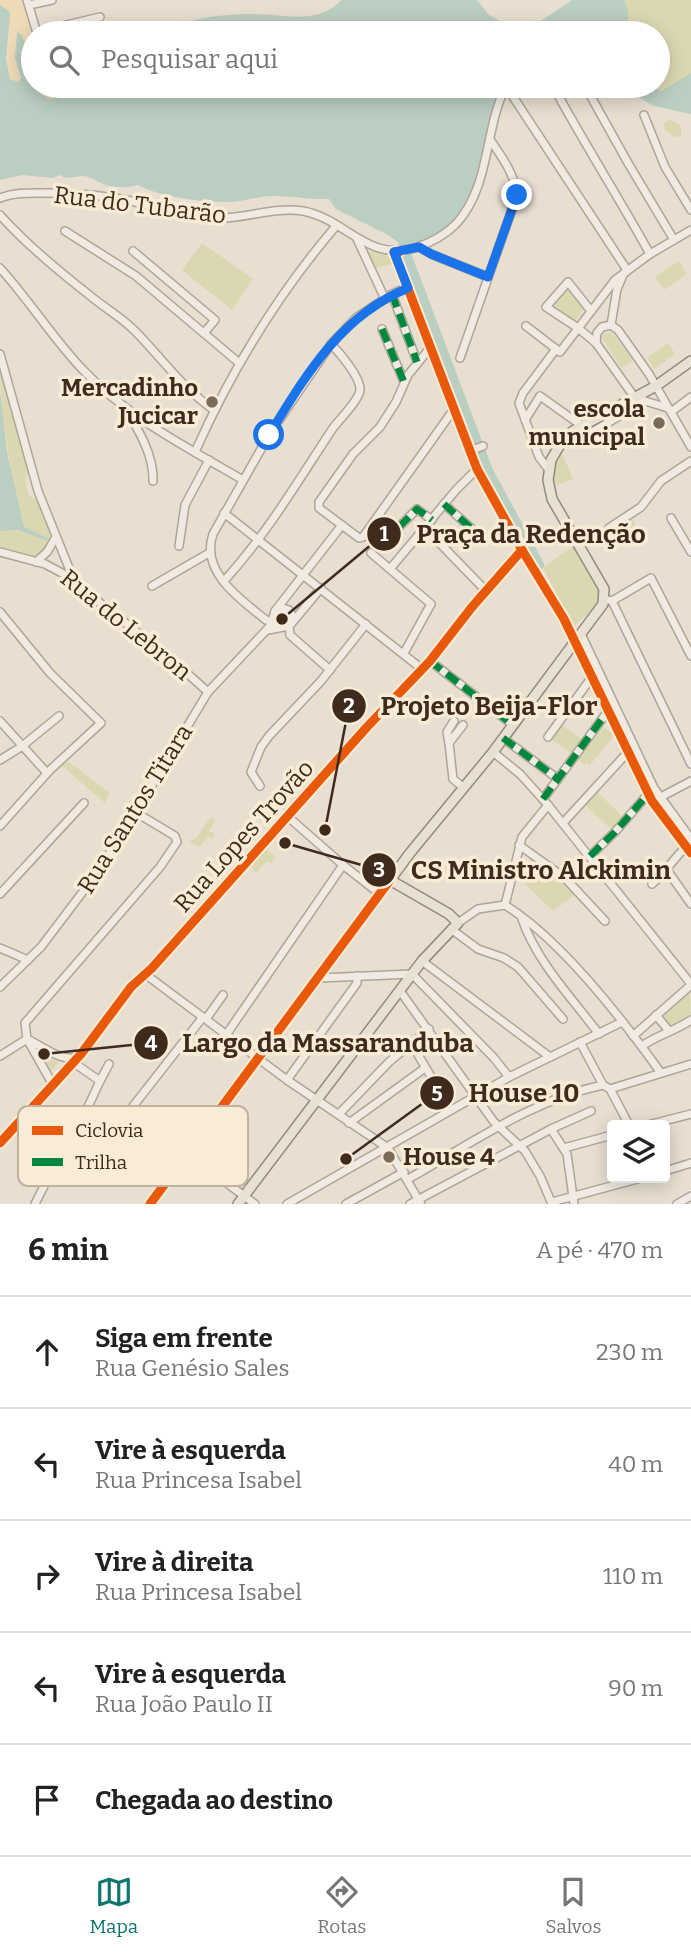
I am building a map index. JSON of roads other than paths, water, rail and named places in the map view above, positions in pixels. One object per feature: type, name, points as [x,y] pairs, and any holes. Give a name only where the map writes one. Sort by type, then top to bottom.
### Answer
[{"type":"main road","points":[[223,1106],[390,880],[493,752],[608,600],[552,499],[549,470],[551,460],[561,443],[582,426],[656,386],[691,361]]},
{"type":"main road","points":[[238,1204],[422,961],[454,926],[449,914],[390,880]]},
{"type":"main road","points":[[150,1204],[163,1186]]},
{"type":"street","points":[[34,21],[28,3],[52,0]]},
{"type":"street","points":[[83,21],[100,17]]},
{"type":"street","points":[[500,98],[491,141],[474,194],[462,216],[441,236],[419,247],[397,252],[430,348],[477,469],[522,550],[578,638],[659,798],[691,839]]},
{"type":"street","points":[[514,98],[625,272]]},
{"type":"street","points":[[560,98],[650,254]]},
{"type":"street","points":[[592,98],[674,240]]},
{"type":"street","points":[[644,115],[665,167],[691,210]]},
{"type":"street","points":[[460,358],[517,195],[506,164],[491,141]]},
{"type":"street","name":"Rua do Tubarão","points":[[0,198],[27,193],[99,195],[206,218],[224,219],[290,210],[306,212],[356,238],[397,252]]},
{"type":"street","points":[[0,215],[41,258],[136,331],[171,372],[214,410]]},
{"type":"street","points":[[195,452],[238,362],[296,274],[336,226]]},
{"type":"street","points":[[526,326],[560,352],[602,296],[625,272],[691,230]]},
{"type":"street","points":[[65,232],[136,276],[238,362]]},
{"type":"street","points":[[356,238],[388,297],[417,362]]},
{"type":"street","points":[[419,247],[488,277]]},
{"type":"street","points":[[133,251],[215,320],[204,333]]},
{"type":"street","points":[[0,268],[72,358],[94,381],[122,405],[243,480]]},
{"type":"street","points":[[611,325],[614,301],[625,272]]},
{"type":"street","points":[[591,312],[568,282],[545,307],[596,343],[635,398],[670,410]]},
{"type":"street","points":[[321,588],[289,627],[283,629],[266,620],[223,581],[209,553],[213,534],[291,401],[331,344],[356,318],[388,297],[408,288]]},
{"type":"street","points":[[602,296],[614,301]]},
{"type":"street","points":[[596,343],[598,330],[602,327],[611,325],[618,330],[656,386],[691,447]]},
{"type":"street","points":[[382,329],[404,382]]},
{"type":"street","points":[[223,581],[259,539],[360,391],[347,363],[331,344]]},
{"type":"street","points":[[430,348],[404,382],[396,402],[380,426],[353,454],[319,502],[320,508],[359,538],[365,536],[454,409]]},
{"type":"street","points":[[549,470],[539,457],[519,408],[520,398],[556,349]]},
{"type":"street","points":[[0,354],[37,491],[72,581]]},
{"type":"street","points":[[525,420],[540,396],[582,426]]},
{"type":"street","points":[[670,410],[691,397]]},
{"type":"street","points":[[592,432],[645,401]]},
{"type":"street","points":[[122,405],[148,453],[153,481]]},
{"type":"street","points":[[470,451],[483,446]]},
{"type":"street","points":[[178,546],[184,505],[209,460]]},
{"type":"street","points":[[609,528],[641,508],[661,481],[691,461]]},
{"type":"street","points":[[390,569],[477,469]]},
{"type":"street","points":[[444,504],[481,537]]},
{"type":"street","points":[[399,527],[417,509],[432,520]]},
{"type":"street","points":[[224,513],[422,669]]},
{"type":"street","points":[[671,518],[691,552]]},
{"type":"street","points":[[274,624],[275,611],[342,525]]},
{"type":"street","points":[[425,528],[486,591]]},
{"type":"street","points":[[36,562],[47,552],[56,537]]},
{"type":"street","name":"Rua Lopes Trovão","points":[[34,1106],[74,1063],[127,993],[430,662],[522,550]]},
{"type":"street","name":"Rua do Lebron","points":[[0,552],[54,568],[170,657],[208,692]]},
{"type":"street","points":[[152,586],[209,553]]},
{"type":"street","points":[[371,553],[431,604],[404,653]]},
{"type":"street","points":[[691,656],[650,578],[608,600],[691,764]]},
{"type":"street","points":[[275,611],[282,608],[289,610],[293,617],[289,627],[290,635],[330,670]]},
{"type":"street","points":[[0,612],[50,673],[101,723],[47,774],[0,826]]},
{"type":"street","name":"Rua Santos Titara","points":[[0,987],[28,960],[70,911],[135,812],[172,745],[208,692],[230,666],[274,624]]},
{"type":"street","points":[[260,786],[251,772],[261,747],[330,670],[366,624]]},
{"type":"street","points":[[578,638],[608,711],[649,794],[657,809],[689,850],[670,862],[667,870],[652,884]]},
{"type":"street","points":[[430,662],[513,725]]},
{"type":"street","points":[[548,737],[593,677]]},
{"type":"street","points":[[505,905],[519,845],[526,830],[558,779],[608,711]]},
{"type":"street","points":[[0,761],[59,716]]},
{"type":"street","points":[[0,721],[47,774]]},
{"type":"street","points":[[454,721],[448,730],[453,779],[464,788]]},
{"type":"street","points":[[449,743],[463,725]]},
{"type":"street","points":[[503,738],[558,779]]},
{"type":"street","points":[[493,752],[520,774],[563,822],[691,985],[633,1035]]},
{"type":"street","points":[[563,822],[628,752]]},
{"type":"street","points":[[659,798],[691,781]]},
{"type":"street","points":[[590,856],[649,794]]},
{"type":"street","points":[[0,894],[84,803]]},
{"type":"street","points":[[53,1085],[27,1039],[24,1028],[29,1016],[160,867],[177,842],[175,836],[135,812]]},
{"type":"street","points":[[287,816],[342,865],[380,894]]},
{"type":"street","points":[[519,845],[565,878],[605,921]]},
{"type":"street","points":[[226,1035],[342,865]]},
{"type":"street","points":[[667,870],[691,904]]},
{"type":"street","points":[[564,1019],[518,967],[504,958],[478,949],[454,926],[478,909],[505,905],[548,940],[622,1022],[661,1073]]},
{"type":"street","points":[[520,916],[528,936],[549,970],[599,1034]]},
{"type":"street","points":[[0,948],[28,960]]},
{"type":"street","points":[[422,961],[550,1057]]},
{"type":"street","points":[[145,974],[287,1080],[388,1148],[420,1202]]},
{"type":"street","points":[[319,978],[412,974],[494,1058],[509,1077]]},
{"type":"street","points":[[287,1080],[357,983],[357,976]]},
{"type":"street","points":[[400,991],[475,1097],[520,1147],[540,1176],[552,1203],[573,1200],[626,1183]]},
{"type":"street","points":[[134,1106],[223,995]]},
{"type":"street","points":[[656,1015],[669,1031]]},
{"type":"street","points":[[642,1046],[691,1020]]},
{"type":"street","points":[[287,1204],[509,1077],[622,1022]]},
{"type":"street","points":[[338,1114],[389,1062],[429,1029]]},
{"type":"street","points":[[0,1056],[27,1039]]},
{"type":"street","points":[[27,1039],[64,1058],[72,1059],[81,1054]]},
{"type":"street","points":[[411,1042],[451,1110]]},
{"type":"street","points":[[580,1042],[626,1120]]},
{"type":"street","points":[[64,1058],[67,1064],[64,1074]]},
{"type":"street","points":[[74,1063],[100,1082]]},
{"type":"street","points":[[88,1106],[109,1064]]},
{"type":"street","points":[[346,1204],[406,1176],[555,1097],[607,1087],[691,1064]]},
{"type":"street","points":[[349,1123],[425,1068]]},
{"type":"street","points":[[410,1204],[420,1202],[551,1129],[591,1111]]},
{"type":"street","points":[[668,1120],[691,1114]]},
{"type":"street","name":"Rua Lopes Trovão","points":[[0,1143],[18,1123]]},
{"type":"street","points":[[551,1129],[567,1154],[573,1200]]},
{"type":"street","points":[[564,1148],[607,1136]]},
{"type":"street","points":[[670,1169],[691,1163]]},
{"type":"street","points":[[35,1204],[44,1186]]},
{"type":"street","points":[[232,1186],[255,1204]]},
{"type":"street","points":[[677,1204],[691,1196]]},
{"type":"waterway","points":[[403,246],[488,471],[539,565]]},
{"type":"place","name":"Mercadinho Jucicar","points":[[212,402]]},
{"type":"place","name":"escola municipal","points":[[659,423]]},
{"type":"place","name":"Praça da Redenção","points":[[282,619]]},
{"type":"place","name":"Projeto Beija-Flor","points":[[325,830]]},
{"type":"place","name":"CS Ministro Alckimin","points":[[285,843]]},
{"type":"place","name":"Largo da Massaranduba","points":[[44,1054]]},
{"type":"place","name":"House 4","points":[[389,1157]]},
{"type":"place","name":"House 10","points":[[346,1159]]}]
